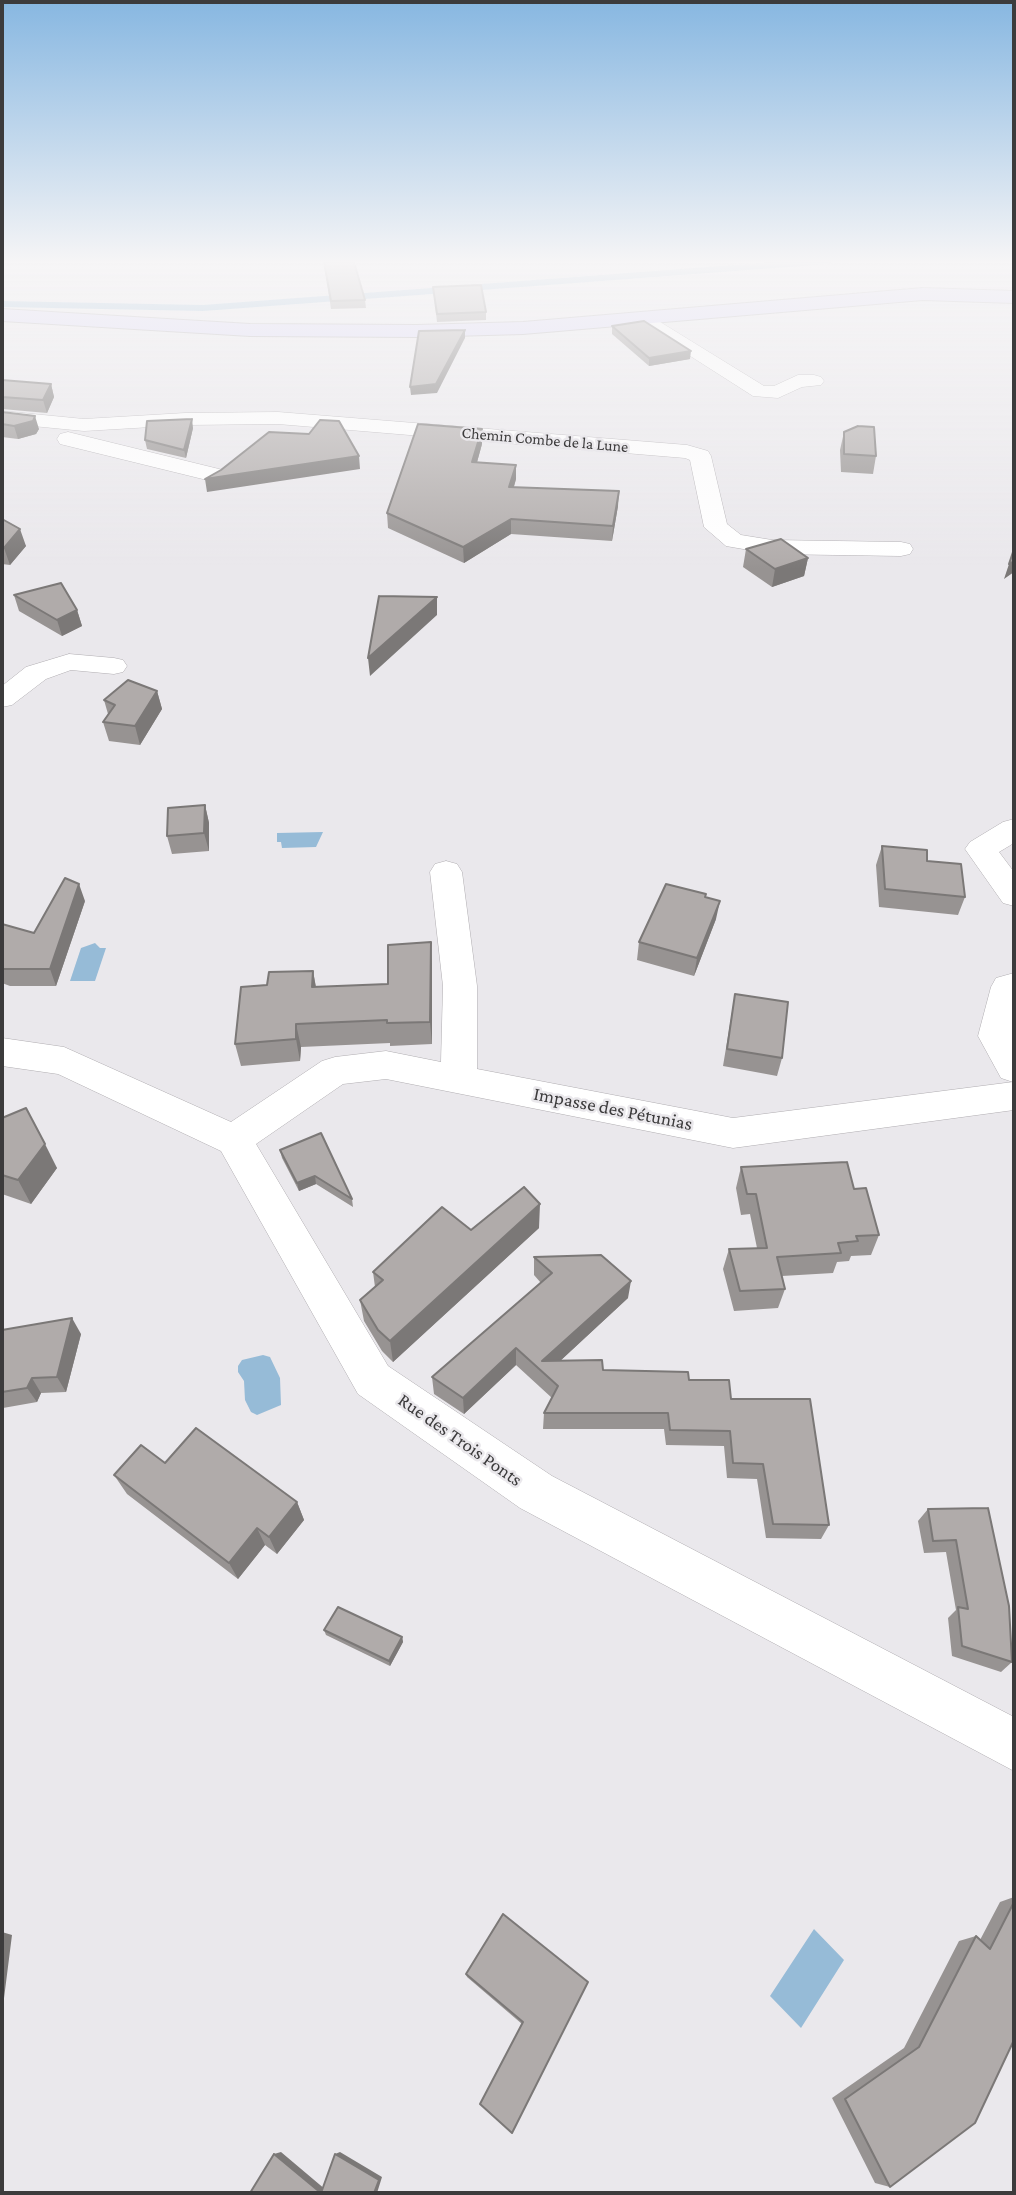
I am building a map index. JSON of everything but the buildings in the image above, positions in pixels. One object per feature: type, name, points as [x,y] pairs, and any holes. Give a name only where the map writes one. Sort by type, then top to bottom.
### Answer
[{"type":"street","points":[[715,363],[760,392],[778,392],[799,381],[814,381]]},
{"type":"street","name":"Chemin Combe de la Lune","points":[[2,417],[84,425],[185,419],[278,418],[687,452],[700,456],[705,489],[716,527],[734,541],[772,547],[901,549]]},
{"type":"street","points":[[2,425],[34,434],[94,443],[215,475]]},
{"type":"street","points":[[2,699],[36,673],[69,662],[114,666]]},
{"type":"street","points":[[1014,830],[981,849],[1014,895]]},
{"type":"street","points":[[446,872],[460,986],[460,1079]]},
{"type":"street","points":[[1014,985],[1008,987],[996,1036],[1014,1068]]},
{"type":"street","points":[[2,1052],[64,1061],[234,1140]]},
{"type":"street","name":"Impasse des Pétunias","points":[[234,1140],[335,1071],[386,1065],[733,1133],[1014,1096]]},
{"type":"street","name":"Rue des Trois Ponts","points":[[234,1140],[373,1380],[536,1492],[1014,1745]]},
{"type":"water","points":[[323,832],[316,847],[282,848],[281,842],[277,842],[277,833]]},
{"type":"water","points":[[95,943],[100,948],[106,948],[95,981],[70,981],[81,948]]},
{"type":"water","points":[[263,1355],[270,1357],[280,1378],[281,1405],[257,1415],[251,1412],[245,1400],[244,1381],[238,1372],[238,1366],[242,1360]]},
{"type":"water","points":[[814,1929],[844,1960],[801,2028],[770,1996]]}]
